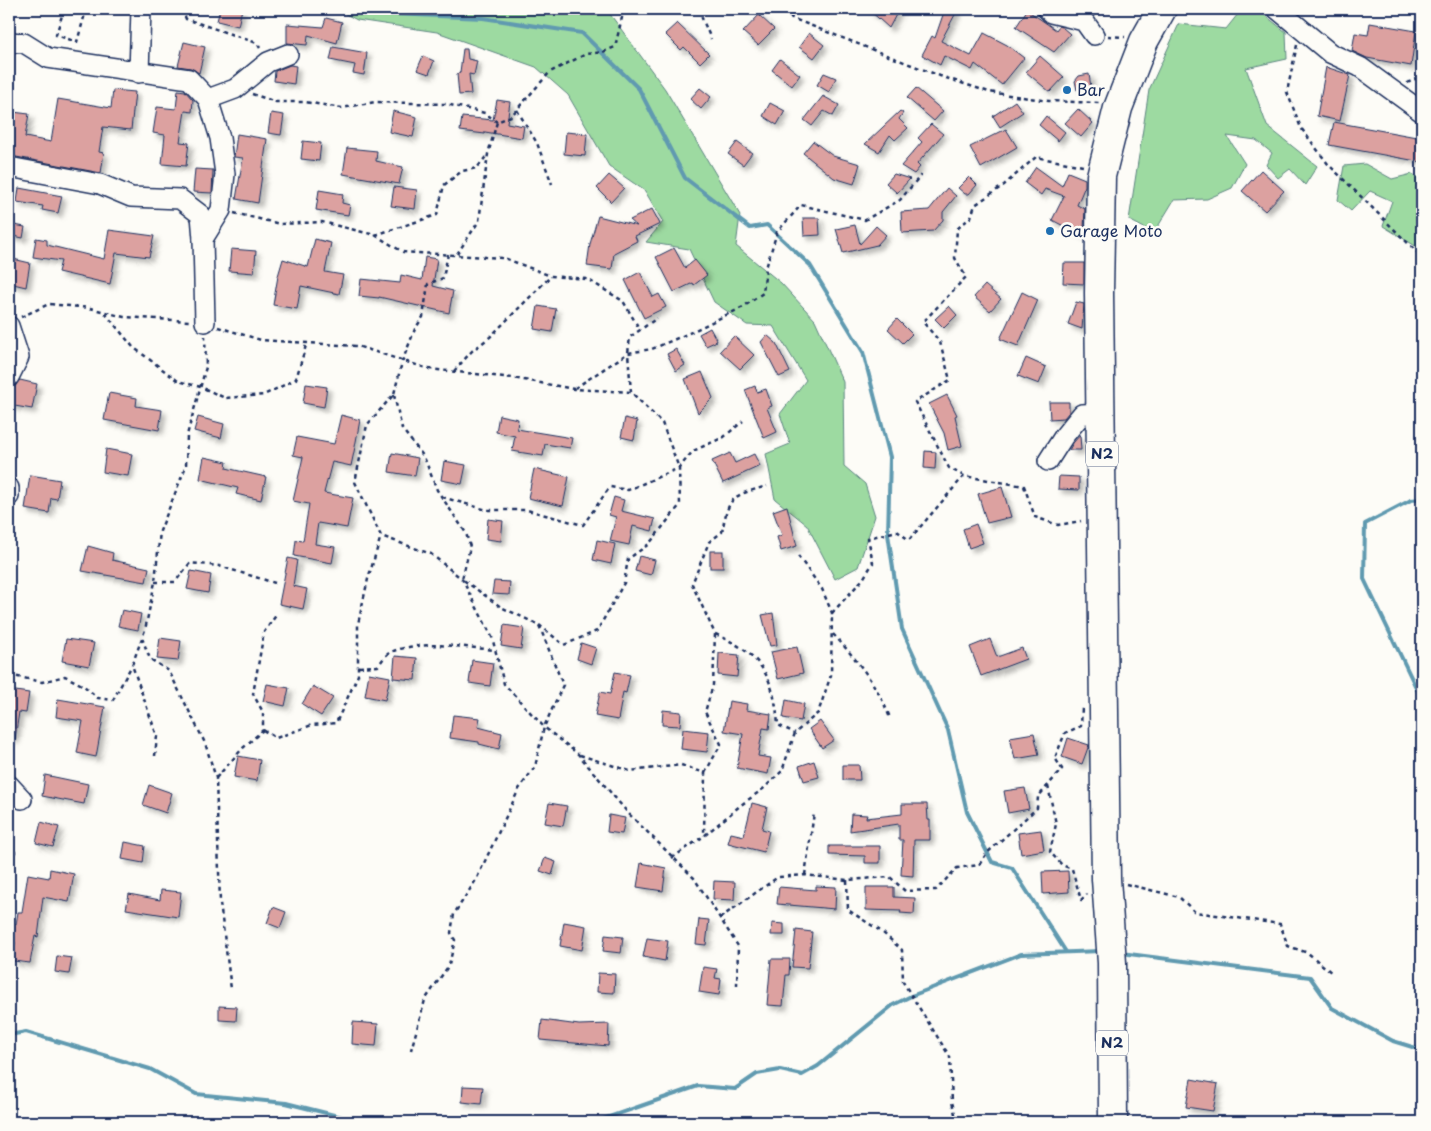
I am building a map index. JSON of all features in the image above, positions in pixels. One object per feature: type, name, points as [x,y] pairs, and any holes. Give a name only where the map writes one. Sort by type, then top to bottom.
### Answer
[{"type":"highway","name":"N2","points":[[1113,1122],[1112,964],[1106,879],[1098,292],[1102,176],[1118,108],[1144,41],[1162,9]]},
{"type":"street","points":[[139,73],[141,9]]},
{"type":"street","points":[[1047,9],[1051,13],[1084,21],[1094,35]]},
{"type":"street","points":[[1277,9],[1330,53],[1360,66],[1422,112]]},
{"type":"street","points":[[9,42],[24,43],[48,58],[139,73],[189,78],[208,99],[220,138],[225,174],[220,210],[203,239]]},
{"type":"street","points":[[208,99],[235,89],[268,62],[288,54]]},
{"type":"street","points":[[9,168],[100,184],[131,197],[180,199],[201,216],[205,322]]},
{"type":"street","points":[[9,326],[18,357],[9,377]]},
{"type":"street","points":[[1048,461],[1064,436],[1082,414],[1101,413]]},
{"type":"street","points":[[9,488],[9,496]]},
{"type":"street","points":[[9,785],[22,799]]},
{"type":"path","points":[[64,9],[56,35],[77,42],[85,14],[69,9]]},
{"type":"path","points":[[182,9],[186,19],[257,43],[268,62]]},
{"type":"path","points":[[497,122],[512,116],[550,72],[586,54],[602,52],[615,47],[624,9]]},
{"type":"path","points":[[698,9],[711,39]]},
{"type":"path","points":[[775,9],[940,76],[989,92],[1049,101],[1093,102],[1118,108]]},
{"type":"path","points":[[1301,28],[1287,92],[1301,128],[1328,164],[1422,256]]},
{"type":"path","points":[[1094,35],[1119,36],[1144,41]]},
{"type":"path","points":[[235,89],[276,102],[304,102],[342,108],[375,102],[446,104],[485,113],[497,122]]},
{"type":"path","points":[[517,110],[537,143],[552,184]]},
{"type":"path","points":[[457,254],[479,221],[488,154],[497,122]]},
{"type":"path","points":[[375,235],[438,214],[444,185],[462,171],[477,168],[488,154]]},
{"type":"path","points":[[964,476],[949,468],[915,402],[950,380],[940,342],[924,322],[966,277],[955,258],[957,228],[971,217],[975,205],[1004,185],[1036,157],[1085,166],[1102,176]]},
{"type":"path","points":[[574,389],[628,353],[652,349],[743,307],[763,294],[766,268],[778,232],[801,205],[866,220],[900,200],[922,175]]},
{"type":"path","points":[[220,210],[280,224],[322,222],[375,235],[403,252],[504,258],[550,276],[587,279],[623,300],[640,330]]},
{"type":"path","points":[[448,254],[443,278],[428,284],[423,317],[402,362],[394,394],[402,429],[424,457],[442,497],[466,533],[470,547],[462,579],[492,637],[504,684],[544,727],[578,754],[628,813],[694,878],[738,946],[737,985]]},
{"type":"path","points":[[454,371],[472,351],[490,337],[550,276]]},
{"type":"path","points":[[104,312],[133,347],[178,381],[201,387],[225,398],[264,395],[296,379],[307,342]]},
{"type":"path","points":[[381,536],[431,554],[501,607],[539,625],[564,645],[597,631],[624,583],[628,559],[649,544],[680,505],[678,468],[662,423],[631,392],[628,353],[630,337],[657,318]]},
{"type":"path","points":[[9,675],[42,682],[65,676],[84,686],[98,698],[113,700],[132,665],[142,638],[155,582],[160,531],[186,466],[187,435],[206,367],[205,322]]},
{"type":"path","points":[[429,368],[513,378],[574,389],[631,392]]},
{"type":"path","points":[[263,730],[276,738],[312,726],[336,723],[358,675],[358,624],[368,579],[381,536],[355,482],[367,425],[394,394]]},
{"type":"path","points":[[442,497],[487,510],[527,510],[583,525],[610,487],[628,490],[678,468],[693,451],[724,437],[743,421]]},
{"type":"path","points":[[704,836],[705,773],[721,744],[705,712],[713,685],[715,634],[692,584],[709,542],[722,532],[727,506],[738,494],[767,486]]},
{"type":"path","points":[[832,613],[863,579],[872,563],[868,538],[897,531],[909,540]]},
{"type":"path","points":[[672,858],[704,836],[741,804],[763,790],[782,771],[795,733],[818,713],[831,675],[832,613],[822,589],[798,556]]},
{"type":"path","points":[[155,582],[175,582],[190,563],[219,566],[275,583]]},
{"type":"path","points":[[216,778],[243,748],[263,730],[263,712],[253,694],[264,632],[277,614]]},
{"type":"path","points":[[411,1050],[425,1000],[448,965],[455,940],[451,933],[454,914],[476,880],[519,789],[535,767],[544,727],[563,685],[539,625]]},
{"type":"path","points":[[715,634],[739,644],[762,665],[776,703],[778,725],[795,733]]},
{"type":"path","points":[[833,634],[861,664],[882,696],[890,718]]},
{"type":"path","points":[[142,638],[150,659],[169,671],[205,743],[216,778],[220,903],[231,989]]},
{"type":"path","points":[[359,666],[378,666],[389,653],[410,648],[453,646],[495,650]]},
{"type":"path","points":[[132,665],[157,736],[155,756]]},
{"type":"path","points":[[720,918],[778,877],[805,875],[848,880],[890,877],[905,891],[936,890],[957,868],[979,865],[987,853],[1037,808],[1038,797],[1062,769],[1055,758],[1065,733],[1080,726],[1083,701]]},
{"type":"path","points":[[578,754],[630,771],[681,765],[705,773]]},
{"type":"path","points":[[1048,786],[1056,824],[1050,852],[1062,865],[1072,869],[1081,900],[1106,879],[1179,897],[1195,912],[1280,924],[1288,946],[1308,953],[1332,973]]},
{"type":"path","points":[[805,875],[814,813]]},
{"type":"path","points":[[9,845],[15,852],[9,862]]},
{"type":"path","points":[[848,880],[848,910],[882,932],[902,950],[903,982],[950,1057],[952,1102],[957,1122]]},
{"type":"green space","points":[[336,9],[607,10],[665,89],[740,215],[736,246],[781,283],[815,320],[843,382],[844,466],[865,484],[875,516],[858,567],[835,579],[807,525],[775,499],[766,454],[790,444],[780,414],[806,380],[773,326],[747,325],[714,302],[689,249],[646,242],[663,222],[645,191],[609,166],[568,95],[536,67],[437,32],[357,20]]},
{"type":"green space","points":[[1242,9],[1257,9],[1286,32],[1287,59],[1246,68],[1267,126],[1317,166],[1305,185],[1290,169],[1278,178],[1266,165],[1272,153],[1256,140],[1227,136],[1245,164],[1232,188],[1207,199],[1174,200],[1154,233],[1129,220],[1149,90],[1179,24],[1226,29]]},
{"type":"green space","points":[[1365,164],[1392,179],[1412,174],[1422,179],[1419,201],[1422,202],[1422,250],[1383,226],[1392,201],[1370,191],[1351,211],[1338,200],[1344,166]]},
{"type":"building","points":[[220,9],[242,9],[238,26],[217,21]]},
{"type":"building","points":[[868,9],[899,9],[889,28]]},
{"type":"building","points":[[945,9],[958,9],[941,41],[971,56],[984,33],[1007,45],[1024,58],[1002,85],[975,64],[972,70],[944,56],[940,65],[922,55],[932,36],[935,38]]},
{"type":"building","points":[[1027,10],[1056,30],[1059,26],[1070,34],[1054,52],[1016,27]]},
{"type":"building","points":[[759,15],[774,29],[758,45],[743,32]]},
{"type":"building","points":[[326,18],[342,22],[337,43],[308,35],[307,45],[287,43],[287,24],[323,27]]},
{"type":"building","points":[[677,23],[709,54],[700,63],[684,47],[681,50],[665,34]]},
{"type":"building","points":[[1370,23],[1416,31],[1411,66],[1367,58],[1352,51],[1355,33],[1368,35]]},
{"type":"building","points":[[809,33],[824,45],[814,58],[799,47]]},
{"type":"building","points":[[184,42],[205,47],[199,73],[191,68],[178,66]]},
{"type":"building","points":[[333,47],[367,53],[364,75],[353,73],[355,65],[330,60]]},
{"type":"building","points":[[463,49],[467,49],[468,59],[477,61],[474,75],[469,74],[471,94],[459,95],[457,74],[460,72]]},
{"type":"building","points":[[423,56],[434,61],[429,74],[417,70]]},
{"type":"building","points":[[1040,56],[1064,77],[1050,92],[1026,72]]},
{"type":"building","points":[[780,59],[800,75],[792,86],[772,70]]},
{"type":"building","points":[[290,65],[296,66],[294,84],[274,81],[275,71]]},
{"type":"building","points":[[1326,67],[1350,75],[1340,121],[1317,116]]},
{"type":"building","points":[[824,73],[836,78],[829,92],[817,85]]},
{"type":"building","points":[[1089,74],[1091,87],[1077,90],[1075,81],[1079,76]]},
{"type":"building","points":[[700,88],[711,97],[701,109],[690,99]]},
{"type":"building","points":[[916,88],[943,111],[934,121],[907,98]]},
{"type":"building","points":[[113,90],[135,92],[131,130],[103,127],[99,152],[104,153],[101,173],[11,156],[14,136],[9,135],[9,115],[12,116],[13,112],[29,114],[25,137],[51,142],[58,99],[111,108]]},
{"type":"building","points":[[178,90],[185,91],[193,100],[192,112],[185,111],[180,142],[189,143],[186,166],[162,164],[165,135],[153,133],[157,107],[176,109]]},
{"type":"building","points":[[823,96],[839,105],[833,116],[824,111],[812,126],[804,120]]},
{"type":"building","points":[[497,100],[510,102],[507,123],[524,126],[522,138],[485,132],[485,134],[460,131],[462,117],[493,120]]},
{"type":"building","points":[[1015,101],[1023,112],[1000,127],[993,116]]},
{"type":"building","points":[[770,103],[785,111],[777,125],[763,116]]},
{"type":"building","points":[[1078,109],[1093,123],[1081,137],[1065,123]]},
{"type":"building","points":[[393,111],[417,117],[413,137],[389,132]]},
{"type":"building","points":[[900,111],[903,113],[899,119],[908,128],[895,140],[890,135],[879,152],[865,144]]},
{"type":"building","points":[[271,113],[284,115],[281,135],[268,133]]},
{"type":"building","points":[[1046,116],[1065,132],[1058,141],[1039,125]]},
{"type":"building","points":[[1334,122],[1422,138],[1422,162],[1329,145]]},
{"type":"building","points":[[931,124],[943,134],[917,164],[920,167],[914,174],[901,166],[922,142],[918,138]]},
{"type":"building","points":[[1006,129],[1017,147],[981,168],[970,147]]},
{"type":"building","points":[[566,132],[587,134],[585,156],[564,154]]},
{"type":"building","points":[[237,134],[267,139],[258,203],[236,199],[243,158],[234,157]]},
{"type":"building","points":[[303,141],[321,143],[319,161],[301,159]]},
{"type":"building","points":[[813,141],[833,156],[860,164],[854,184],[834,178],[803,153]]},
{"type":"building","points":[[737,142],[752,153],[743,165],[728,154]]},
{"type":"building","points":[[347,148],[377,151],[376,161],[403,167],[399,184],[343,174]]},
{"type":"building","points":[[1036,167],[1062,186],[1068,172],[1085,179],[1085,186],[1077,205],[1085,209],[1084,228],[1081,235],[1052,220],[1064,196],[1045,189],[1041,195],[1025,183]]},
{"type":"building","points":[[195,169],[213,170],[212,193],[193,192]]},
{"type":"building","points":[[1261,170],[1284,191],[1265,211],[1242,191]]},
{"type":"building","points":[[894,174],[910,179],[897,193],[886,183]]},
{"type":"building","points":[[609,175],[624,188],[611,202],[597,188]]},
{"type":"building","points":[[969,177],[977,185],[969,194],[965,194],[958,188]]},
{"type":"building","points":[[394,187],[417,190],[415,209],[391,206]]},
{"type":"building","points":[[19,188],[62,196],[58,213],[42,210],[43,206],[17,202]]},
{"type":"building","points":[[947,188],[956,196],[943,212],[943,220],[933,231],[902,233],[901,212],[929,210]]},
{"type":"building","points":[[319,190],[343,194],[342,203],[350,205],[348,215],[316,210]]},
{"type":"building","points":[[652,209],[660,224],[635,236],[637,241],[614,253],[612,269],[587,266],[590,244],[598,216],[637,226],[630,220]]},
{"type":"building","points":[[803,218],[819,218],[820,235],[804,236]]},
{"type":"building","points":[[9,224],[25,227],[23,238],[9,235]]},
{"type":"building","points":[[855,225],[860,244],[876,226],[886,235],[877,245],[843,253],[836,229]]},
{"type":"building","points":[[109,230],[154,236],[149,257],[116,253],[110,284],[58,272],[61,261],[33,257],[36,238],[47,240],[47,245],[104,259]]},
{"type":"building","points":[[315,239],[331,243],[325,272],[343,275],[339,294],[301,286],[297,309],[273,305],[283,259],[308,267]]},
{"type":"building","points":[[674,248],[685,268],[695,260],[707,275],[694,285],[693,283],[674,292],[656,257]]},
{"type":"building","points":[[231,249],[256,251],[254,273],[229,271]]},
{"type":"building","points":[[425,257],[437,259],[433,286],[453,291],[449,313],[379,297],[359,296],[361,279],[400,283],[401,275],[422,280]]},
{"type":"building","points":[[9,258],[30,263],[26,287],[9,283]]},
{"type":"building","points":[[1064,263],[1084,263],[1084,284],[1063,283]]},
{"type":"building","points":[[640,272],[653,297],[659,294],[666,307],[644,318],[625,280]]},
{"type":"building","points":[[985,285],[1001,299],[990,311],[974,297]]},
{"type":"building","points":[[1022,292],[1038,300],[1018,346],[1000,339]]},
{"type":"building","points":[[1076,302],[1084,304],[1082,329],[1068,324]]},
{"type":"building","points":[[538,306],[556,309],[552,332],[534,329]]},
{"type":"building","points":[[949,306],[957,315],[944,328],[935,319]]},
{"type":"building","points":[[897,319],[912,334],[903,343],[888,329]]},
{"type":"building","points":[[710,328],[717,341],[706,346],[699,334]]},
{"type":"building","points":[[767,335],[776,343],[790,372],[779,377],[761,342]]},
{"type":"building","points":[[734,336],[754,355],[740,369],[720,351]]},
{"type":"building","points":[[676,349],[685,365],[676,371],[667,354]]},
{"type":"building","points":[[1026,358],[1046,367],[1039,384],[1018,376]]},
{"type":"building","points":[[702,372],[713,398],[698,413],[685,379]]},
{"type":"building","points":[[20,380],[37,384],[32,409],[9,405],[10,388]]},
{"type":"building","points":[[306,384],[327,387],[324,407],[303,403]]},
{"type":"building","points":[[755,386],[757,392],[766,389],[772,406],[767,408],[777,432],[764,438],[745,390]]},
{"type":"building","points":[[109,393],[137,398],[136,406],[162,410],[159,430],[104,420]]},
{"type":"building","points":[[947,395],[957,415],[955,416],[962,446],[948,450],[944,433],[929,404]]},
{"type":"building","points":[[1049,402],[1069,402],[1069,412],[1064,418],[1050,419]]},
{"type":"building","points":[[341,415],[360,420],[351,466],[332,462],[324,493],[353,498],[347,528],[318,523],[315,544],[335,547],[332,563],[294,556],[296,540],[303,541],[309,504],[293,501],[303,457],[293,455],[297,437],[334,444]]},
{"type":"building","points":[[499,415],[518,419],[517,429],[572,438],[570,448],[545,444],[543,456],[512,451],[515,436],[496,432]]},
{"type":"building","points":[[198,417],[224,424],[221,438],[194,431]]},
{"type":"building","points":[[625,418],[637,421],[634,440],[621,437]]},
{"type":"building","points":[[1080,435],[1081,450],[1069,450],[1073,443]]},
{"type":"building","points":[[106,449],[132,454],[128,476],[103,472]]},
{"type":"building","points":[[925,451],[936,452],[935,469],[924,468]]},
{"type":"building","points":[[392,453],[418,458],[415,476],[389,472]]},
{"type":"building","points":[[730,453],[735,463],[754,454],[760,466],[723,483],[712,461]]},
{"type":"building","points":[[204,457],[227,462],[226,468],[266,477],[261,500],[236,494],[238,488],[200,479]]},
{"type":"building","points":[[444,461],[466,465],[462,484],[441,480]]},
{"type":"building","points":[[534,469],[569,477],[563,506],[528,498]]},
{"type":"building","points":[[30,475],[60,480],[57,499],[51,498],[49,513],[25,509]]},
{"type":"building","points":[[1059,476],[1079,477],[1079,490],[1058,489]]},
{"type":"building","points":[[1002,487],[1011,517],[987,523],[978,494]]},
{"type":"building","points":[[614,497],[624,500],[621,511],[655,519],[652,531],[633,526],[629,545],[610,541],[616,517],[609,515]]},
{"type":"building","points":[[787,506],[797,546],[781,551],[777,537],[782,535],[773,511]]},
{"type":"building","points":[[488,519],[503,521],[501,541],[486,539]]},
{"type":"building","points":[[976,524],[983,543],[969,548],[963,529]]},
{"type":"building","points":[[597,540],[615,544],[611,564],[593,560]]},
{"type":"building","points":[[88,546],[113,553],[112,560],[149,568],[146,582],[82,571]]},
{"type":"building","points":[[710,551],[723,551],[723,568],[710,568]]},
{"type":"building","points":[[639,556],[655,560],[651,575],[635,571]]},
{"type":"building","points":[[288,558],[297,560],[293,586],[307,589],[303,609],[279,604]]},
{"type":"building","points":[[191,571],[211,575],[208,593],[187,589]]},
{"type":"building","points":[[494,581],[510,582],[509,595],[492,594]]},
{"type":"building","points":[[122,610],[141,614],[138,630],[118,626]]},
{"type":"building","points":[[773,613],[777,645],[770,646],[762,615]]},
{"type":"building","points":[[504,625],[524,628],[521,649],[501,646]]},
{"type":"building","points":[[160,638],[181,641],[178,661],[157,659]]},
{"type":"building","points":[[66,639],[94,643],[89,666],[62,661]]},
{"type":"building","points":[[990,639],[997,657],[1022,648],[1026,659],[981,676],[970,647]]},
{"type":"building","points":[[581,643],[596,648],[591,664],[577,659]]},
{"type":"building","points":[[797,647],[803,673],[778,679],[771,652]]},
{"type":"building","points":[[719,653],[739,655],[737,677],[718,675]]},
{"type":"building","points":[[395,656],[417,658],[415,680],[393,678]]},
{"type":"building","points":[[472,660],[493,663],[490,686],[469,683]]},
{"type":"building","points":[[615,672],[630,675],[626,693],[623,692],[618,720],[595,716],[600,692],[610,694]]},
{"type":"building","points":[[369,673],[390,677],[385,700],[365,696]]},
{"type":"building","points":[[267,684],[289,688],[285,706],[263,701]]},
{"type":"building","points":[[313,686],[333,698],[321,716],[302,704]]},
{"type":"building","points":[[9,690],[29,693],[26,713],[19,712],[15,739],[9,739]]},
{"type":"building","points":[[58,699],[105,707],[96,757],[77,753],[83,721],[56,717]]},
{"type":"building","points":[[786,700],[804,704],[801,721],[783,718]]},
{"type":"building","points":[[729,701],[747,704],[746,710],[771,714],[769,729],[763,728],[758,756],[771,758],[768,774],[737,768],[743,734],[724,731]]},
{"type":"building","points":[[663,710],[681,712],[680,726],[662,725]]},
{"type":"building","points":[[453,715],[480,718],[478,727],[502,733],[499,749],[479,744],[479,742],[450,738]]},
{"type":"building","points":[[820,721],[834,740],[822,748],[809,729]]},
{"type":"building","points":[[683,729],[709,732],[707,752],[681,749]]},
{"type":"building","points":[[1034,733],[1039,755],[1015,759],[1010,737]]},
{"type":"building","points":[[1068,738],[1089,745],[1082,764],[1062,757]]},
{"type":"building","points":[[238,756],[260,760],[257,781],[234,777]]},
{"type":"building","points":[[814,761],[819,777],[804,781],[799,766]]},
{"type":"building","points":[[843,765],[859,765],[860,780],[843,780]]},
{"type":"building","points":[[45,775],[88,784],[84,804],[42,796]]},
{"type":"building","points":[[149,785],[172,793],[166,813],[143,805]]},
{"type":"building","points":[[1025,788],[1029,809],[1008,813],[1004,791]]},
{"type":"building","points":[[549,803],[567,806],[563,826],[545,823]]},
{"type":"building","points":[[752,803],[767,807],[762,829],[769,831],[764,852],[728,843],[731,833],[744,836]]},
{"type":"building","points":[[902,804],[927,804],[928,820],[930,820],[930,840],[914,840],[913,876],[901,875],[903,840],[899,840],[899,824],[850,831],[851,814],[867,815],[866,818],[902,814]]},
{"type":"building","points":[[609,815],[625,818],[622,834],[607,832]]},
{"type":"building","points":[[41,822],[59,827],[53,847],[36,843]]},
{"type":"building","points":[[1041,830],[1044,850],[1021,854],[1018,833]]},
{"type":"building","points":[[125,842],[145,846],[143,863],[122,859]]},
{"type":"building","points":[[829,846],[880,846],[880,863],[865,863],[865,856],[829,855]]},
{"type":"building","points":[[545,858],[556,862],[552,875],[540,871]]},
{"type":"building","points":[[641,863],[666,868],[663,891],[637,887]]},
{"type":"building","points":[[50,869],[74,874],[69,902],[43,897],[38,937],[35,936],[30,963],[13,961],[15,942],[9,941],[9,923],[16,924],[18,912],[22,912],[28,874],[49,878]]},
{"type":"building","points":[[1068,871],[1069,892],[1043,894],[1042,872]]},
{"type":"building","points":[[714,881],[735,882],[734,900],[713,899]]},
{"type":"building","points":[[816,886],[836,887],[835,909],[777,904],[779,887],[816,890]]},
{"type":"building","points":[[866,887],[894,887],[894,897],[915,898],[914,914],[900,913],[901,911],[866,910]]},
{"type":"building","points":[[161,890],[181,892],[178,917],[126,909],[129,894],[160,900]]},
{"type":"building","points":[[273,907],[286,912],[280,928],[267,923]]},
{"type":"building","points":[[699,919],[709,920],[706,945],[696,944]]},
{"type":"building","points":[[564,922],[586,926],[582,950],[560,946]]},
{"type":"building","points":[[772,923],[784,924],[784,935],[771,935]]},
{"type":"building","points":[[796,930],[812,932],[808,968],[792,967]]},
{"type":"building","points":[[605,935],[623,937],[621,953],[603,951]]},
{"type":"building","points":[[647,938],[668,941],[665,961],[643,957]]},
{"type":"building","points":[[57,956],[72,958],[69,974],[55,972]]},
{"type":"building","points":[[771,959],[790,959],[789,975],[786,975],[783,1006],[767,1005]]},
{"type":"building","points":[[703,967],[717,969],[715,978],[721,979],[719,995],[699,992]]},
{"type":"building","points":[[598,973],[615,974],[614,993],[597,992]]},
{"type":"building","points":[[219,1006],[237,1007],[236,1021],[219,1020]]},
{"type":"building","points":[[542,1020],[579,1025],[609,1024],[608,1046],[540,1040]]},
{"type":"building","points":[[353,1022],[378,1024],[376,1046],[352,1044]]},
{"type":"building","points":[[1191,1079],[1218,1084],[1213,1111],[1186,1107]]},
{"type":"building","points":[[463,1086],[483,1087],[481,1104],[462,1102]]},
{"type":"waterway","points":[[355,9],[371,13],[483,18],[582,33],[639,89],[685,178],[750,228],[767,225],[810,265],[863,352],[890,457],[888,534],[902,629],[948,730],[967,812],[992,862],[1012,868],[1066,952]]},
{"type":"waterway","points":[[1422,499],[1411,500],[1365,524],[1364,579],[1422,700]]},
{"type":"waterway","points":[[595,1122],[698,1086],[735,1089],[757,1074],[780,1070],[802,1075],[818,1066],[893,1005],[911,996],[1021,954],[1101,951]]},
{"type":"waterway","points":[[1121,953],[1310,977],[1332,1008],[1393,1041],[1422,1050]]},
{"type":"waterway","points":[[9,1035],[26,1032],[150,1069],[196,1094],[286,1103],[362,1122]]},
{"type":"place","name":"Bar","points":[[1067,90]]},
{"type":"place","name":"Garage Moto","points":[[1050,231]]}]
